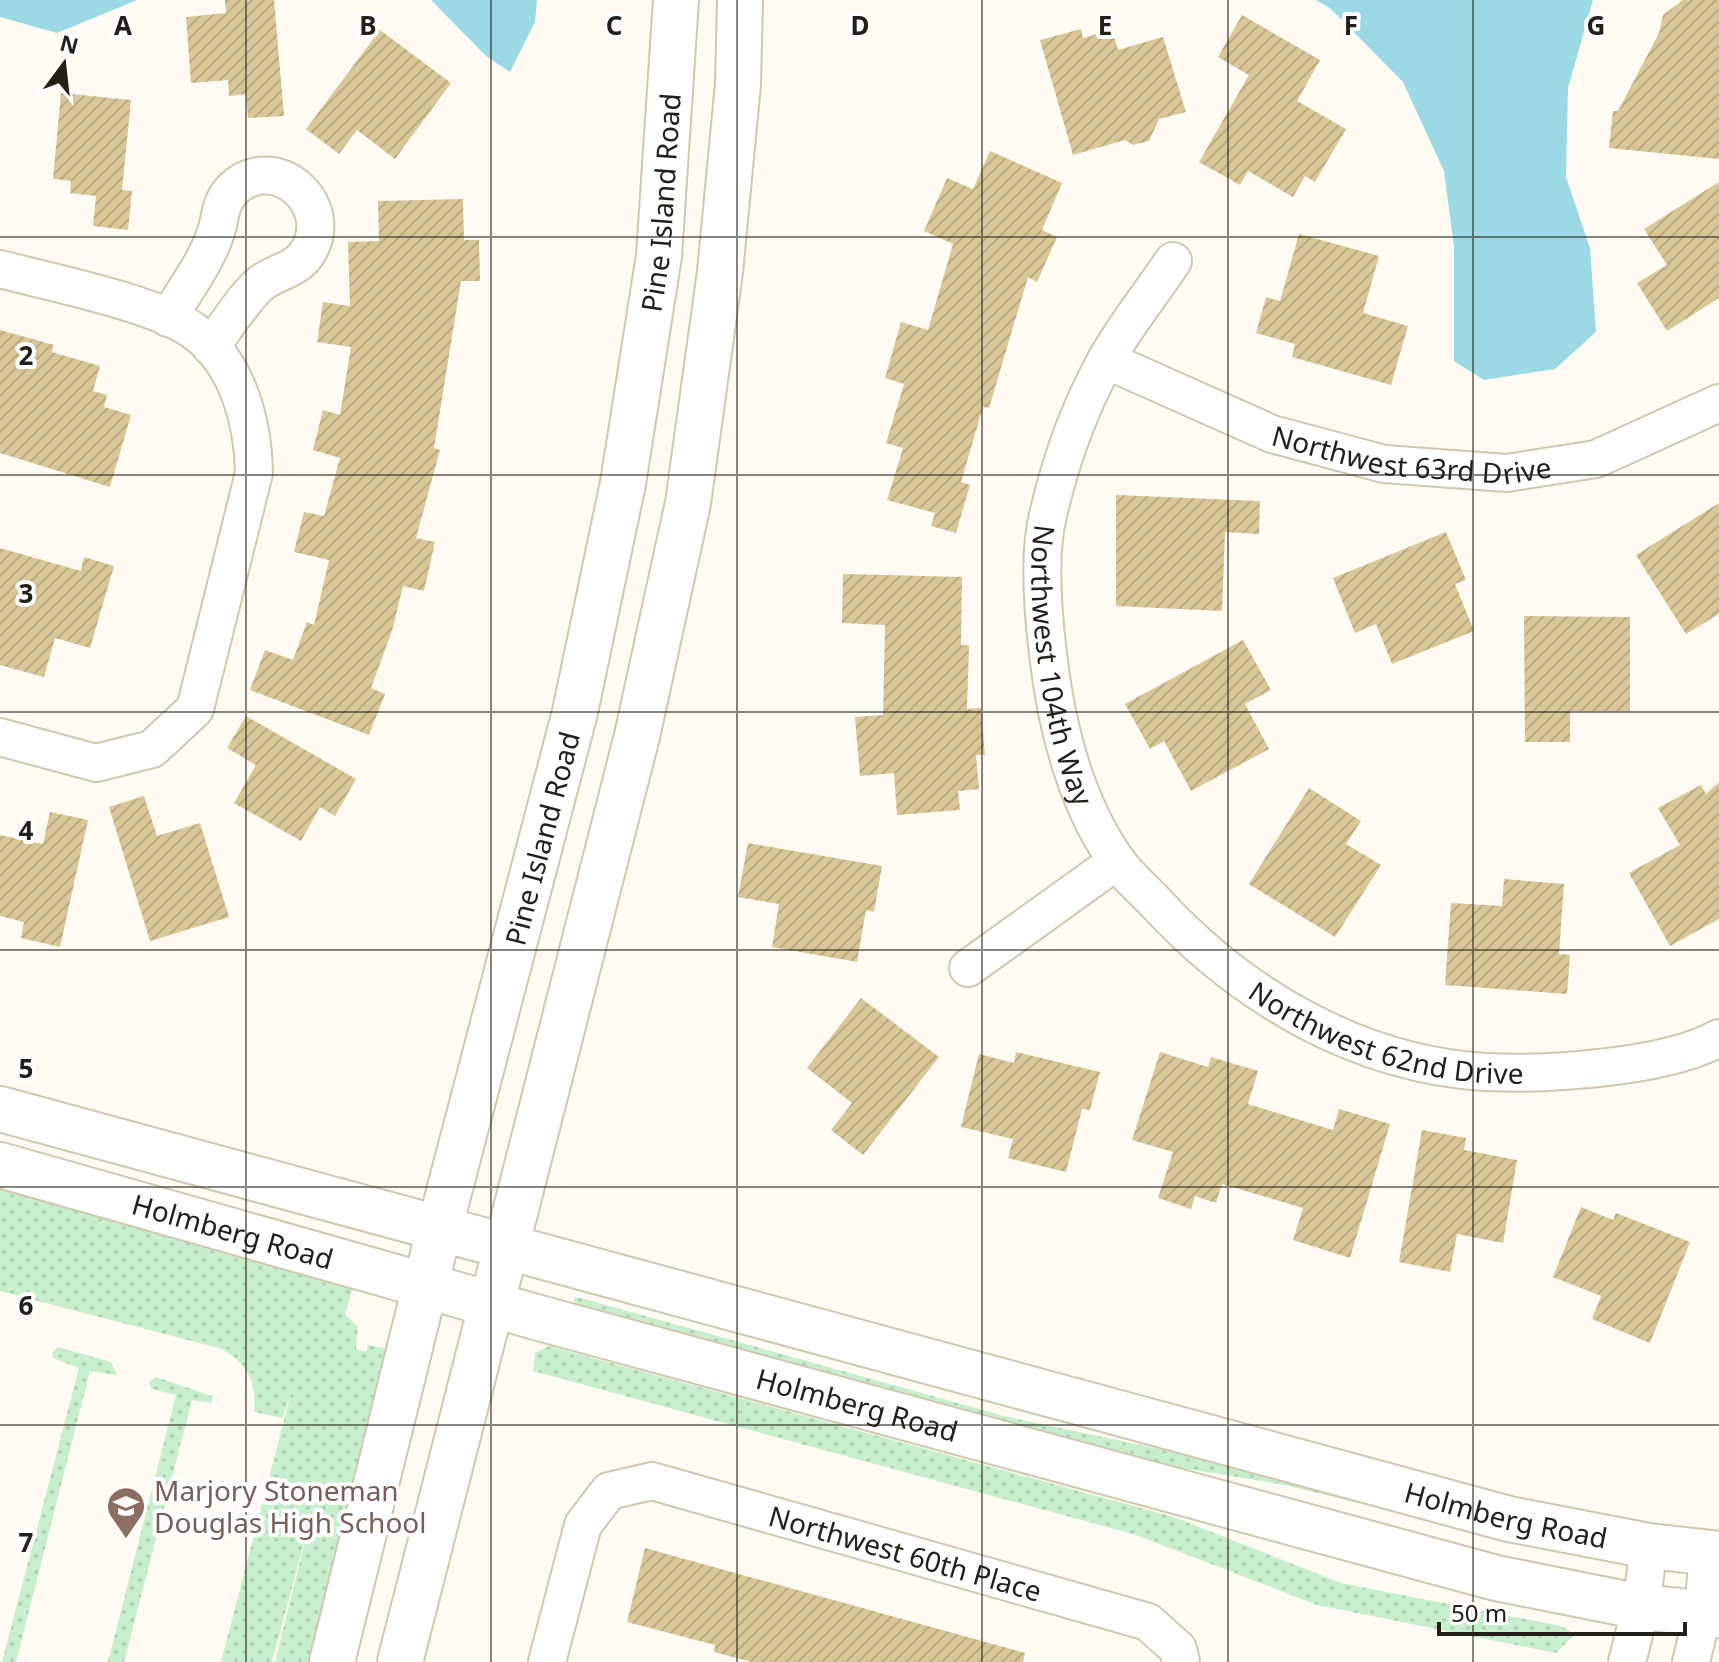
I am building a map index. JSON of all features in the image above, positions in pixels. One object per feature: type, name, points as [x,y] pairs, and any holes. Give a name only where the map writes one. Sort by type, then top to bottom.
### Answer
[{"type":"street","name":"Pine Island Road","points":[[332,1662],[439,1230],[575,712],[623,483],[659,256],[676,0]]},
{"type":"street","points":[[400,1662],[637,736],[688,503],[720,272],[738,84],[740,0]]},
{"type":"street","name":"Northwest 104th Way","points":[[1117,861],[1084,800],[1058,714],[1043,615],[1047,518],[1072,438],[1106,360],[1173,261]]},
{"type":"street","points":[[0,269],[191,331],[238,387],[254,433],[254,473],[195,709],[152,749],[96,763],[0,737]]},
{"type":"street","name":"Northwest 63rd Drive","points":[[1106,360],[1272,434],[1384,464],[1492,472],[1507,473],[1596,459],[1719,403]]},
{"type":"street","points":[[968,968],[1117,861]]},
{"type":"street","name":"Northwest 62nd Drive","points":[[1117,861],[1193,943],[1274,1006],[1360,1045],[1451,1070],[1543,1075],[1716,1052]]},
{"type":"street","name":"Holmberg Road","points":[[0,1109],[1494,1515],[1649,1546],[1714,1553]]},
{"type":"street","name":"Holmberg Road","points":[[0,1165],[493,1304],[1481,1574],[1641,1607],[1711,1614]]},
{"type":"street","name":"Northwest 60th Place","points":[[547,1662],[583,1525],[609,1491],[652,1481],[1148,1622],[1178,1649],[1181,1662]]},
{"type":"street","points":[[1627,1662],[1641,1607],[1649,1546]]},
{"type":"street","points":[[1691,1662],[1711,1614],[1714,1553]]},
{"type":"green space","points":[[0,1186],[353,1287],[345,1314],[358,1327],[356,1349],[366,1352],[368,1345],[388,1349],[390,1353],[310,1662],[275,1662],[311,1517],[272,1662],[221,1662],[290,1397],[282,1418],[254,1412],[254,1391],[249,1375],[238,1361],[222,1349],[0,1291]]},
{"type":"green space","points":[[574,1298],[1008,1417],[1189,1455],[1580,1549],[1425,1519],[1285,1485],[1146,1462],[575,1304]]},
{"type":"green space","points":[[549,1346],[1174,1517],[1341,1583],[1561,1626],[1575,1634],[1556,1653],[1317,1605],[1136,1535],[533,1371],[535,1353]]},
{"type":"green space","points":[[58,1347],[111,1362],[117,1375],[90,1371],[16,1662],[2,1662],[79,1368],[53,1358],[52,1353]]},
{"type":"green space","points":[[156,1377],[212,1396],[212,1403],[192,1400],[124,1662],[108,1662],[176,1395],[151,1389],[149,1382]]},
{"type":"water","points":[[0,0],[137,0],[57,33],[0,17]]},
{"type":"water","points":[[431,0],[537,0],[535,22],[510,72],[486,56]]},
{"type":"water","points":[[1316,0],[1593,0],[1568,88],[1566,177],[1590,248],[1596,332],[1555,369],[1484,380],[1454,361],[1454,247],[1444,171],[1403,82],[1330,8]]},
{"type":"building","points":[[225,0],[274,0],[284,116],[248,118],[246,94],[229,96],[228,80],[191,83],[186,17],[226,13]]},
{"type":"building","points":[[1683,0],[1719,0],[1719,159],[1609,148],[1613,111],[1618,111],[1659,33],[1663,15]]},
{"type":"building","points":[[1242,15],[1320,60],[1297,101],[1346,129],[1315,182],[1305,176],[1293,197],[1248,171],[1240,185],[1199,162],[1249,75],[1218,57]]},
{"type":"building","points":[[1081,29],[1083,38],[1112,30],[1118,50],[1163,37],[1186,112],[1159,119],[1149,141],[1133,145],[1125,140],[1073,155],[1040,40]]},
{"type":"building","points":[[380,30],[451,83],[395,159],[357,130],[339,154],[306,129]]},
{"type":"building","points":[[61,93],[131,100],[122,190],[132,191],[128,230],[93,226],[96,196],[70,193],[71,181],[53,179]]},
{"type":"building","points":[[990,151],[1062,183],[1042,230],[1057,237],[1037,282],[1028,277],[989,408],[983,407],[961,482],[970,485],[956,533],[931,526],[935,513],[887,500],[903,448],[886,443],[904,384],[885,378],[901,322],[928,330],[953,244],[924,231],[947,178],[973,189]]},
{"type":"building","points":[[1719,182],[1719,298],[1667,331],[1637,283],[1667,265],[1644,229]]},
{"type":"building","points":[[463,199],[464,240],[479,240],[480,281],[461,281],[434,448],[440,450],[416,538],[435,542],[424,591],[403,586],[392,631],[371,688],[385,694],[369,735],[250,690],[265,650],[293,660],[307,622],[314,625],[329,560],[294,552],[304,512],[324,516],[340,458],[313,450],[323,410],[340,415],[351,347],[317,342],[323,302],[350,306],[348,242],[379,241],[378,201]]},
{"type":"building","points":[[1299,234],[1379,256],[1363,313],[1408,326],[1391,385],[1292,357],[1295,344],[1256,333],[1266,297],[1280,301]]},
{"type":"building","points":[[0,330],[54,345],[52,352],[100,366],[93,391],[107,395],[104,407],[131,415],[110,487],[0,453]]},
{"type":"building","points":[[1116,495],[1260,501],[1259,534],[1225,532],[1222,611],[1116,606]]},
{"type":"building","points":[[1719,503],[1719,614],[1686,634],[1636,555]]},
{"type":"building","points":[[1446,532],[1466,580],[1455,584],[1474,631],[1392,664],[1376,624],[1355,633],[1333,578]]},
{"type":"building","points":[[0,548],[81,571],[84,557],[114,566],[90,648],[55,638],[44,677],[0,665]]},
{"type":"building","points":[[843,574],[962,577],[961,645],[969,645],[967,709],[981,708],[985,755],[976,755],[979,789],[958,791],[960,810],[897,815],[894,773],[860,776],[855,717],[883,715],[885,625],[842,623]]},
{"type":"building","points":[[1524,616],[1630,617],[1630,711],[1570,711],[1570,742],[1525,742]]},
{"type":"building","points":[[1243,640],[1271,690],[1245,704],[1269,749],[1191,791],[1164,741],[1150,749],[1125,704]]},
{"type":"building","points":[[246,716],[356,779],[335,816],[320,807],[301,841],[234,803],[256,765],[227,748]]},
{"type":"building","points":[[1719,782],[1719,919],[1670,946],[1629,873],[1680,845],[1658,808],[1701,785],[1706,794]]},
{"type":"building","points":[[1309,788],[1361,821],[1346,844],[1381,865],[1335,937],[1249,884]]},
{"type":"building","points":[[144,796],[157,836],[200,823],[229,917],[150,941],[109,807]]},
{"type":"building","points":[[50,812],[88,820],[60,947],[21,938],[24,922],[0,916],[0,835],[43,844]]},
{"type":"building","points":[[748,843],[882,866],[874,912],[866,910],[857,962],[772,947],[779,904],[738,897]]},
{"type":"building","points":[[1504,879],[1564,884],[1559,954],[1570,955],[1567,994],[1445,985],[1451,903],[1502,906]]},
{"type":"building","points":[[861,998],[939,1057],[863,1155],[831,1130],[852,1103],[807,1068]]},
{"type":"building","points":[[1016,1052],[1100,1072],[1090,1110],[1082,1109],[1066,1172],[1008,1158],[1013,1139],[961,1127],[979,1054],[1014,1063]]},
{"type":"building","points":[[1160,1052],[1208,1067],[1211,1057],[1258,1071],[1248,1104],[1333,1130],[1339,1109],[1390,1124],[1350,1258],[1293,1240],[1303,1208],[1222,1184],[1216,1203],[1195,1196],[1191,1209],[1158,1198],[1173,1152],[1132,1140]]},
{"type":"building","points":[[1422,1130],[1466,1138],[1464,1150],[1517,1160],[1503,1243],[1457,1234],[1450,1272],[1399,1262]]},
{"type":"building","points":[[1581,1207],[1613,1220],[1616,1213],[1690,1242],[1650,1343],[1592,1319],[1601,1296],[1553,1277]]},
{"type":"building","points":[[645,1548],[1025,1653],[1023,1662],[752,1662],[714,1652],[715,1645],[627,1622]]},
{"type":"place","name":"Marjory Stoneman Douglas High School","points":[[126,1540]]}]
